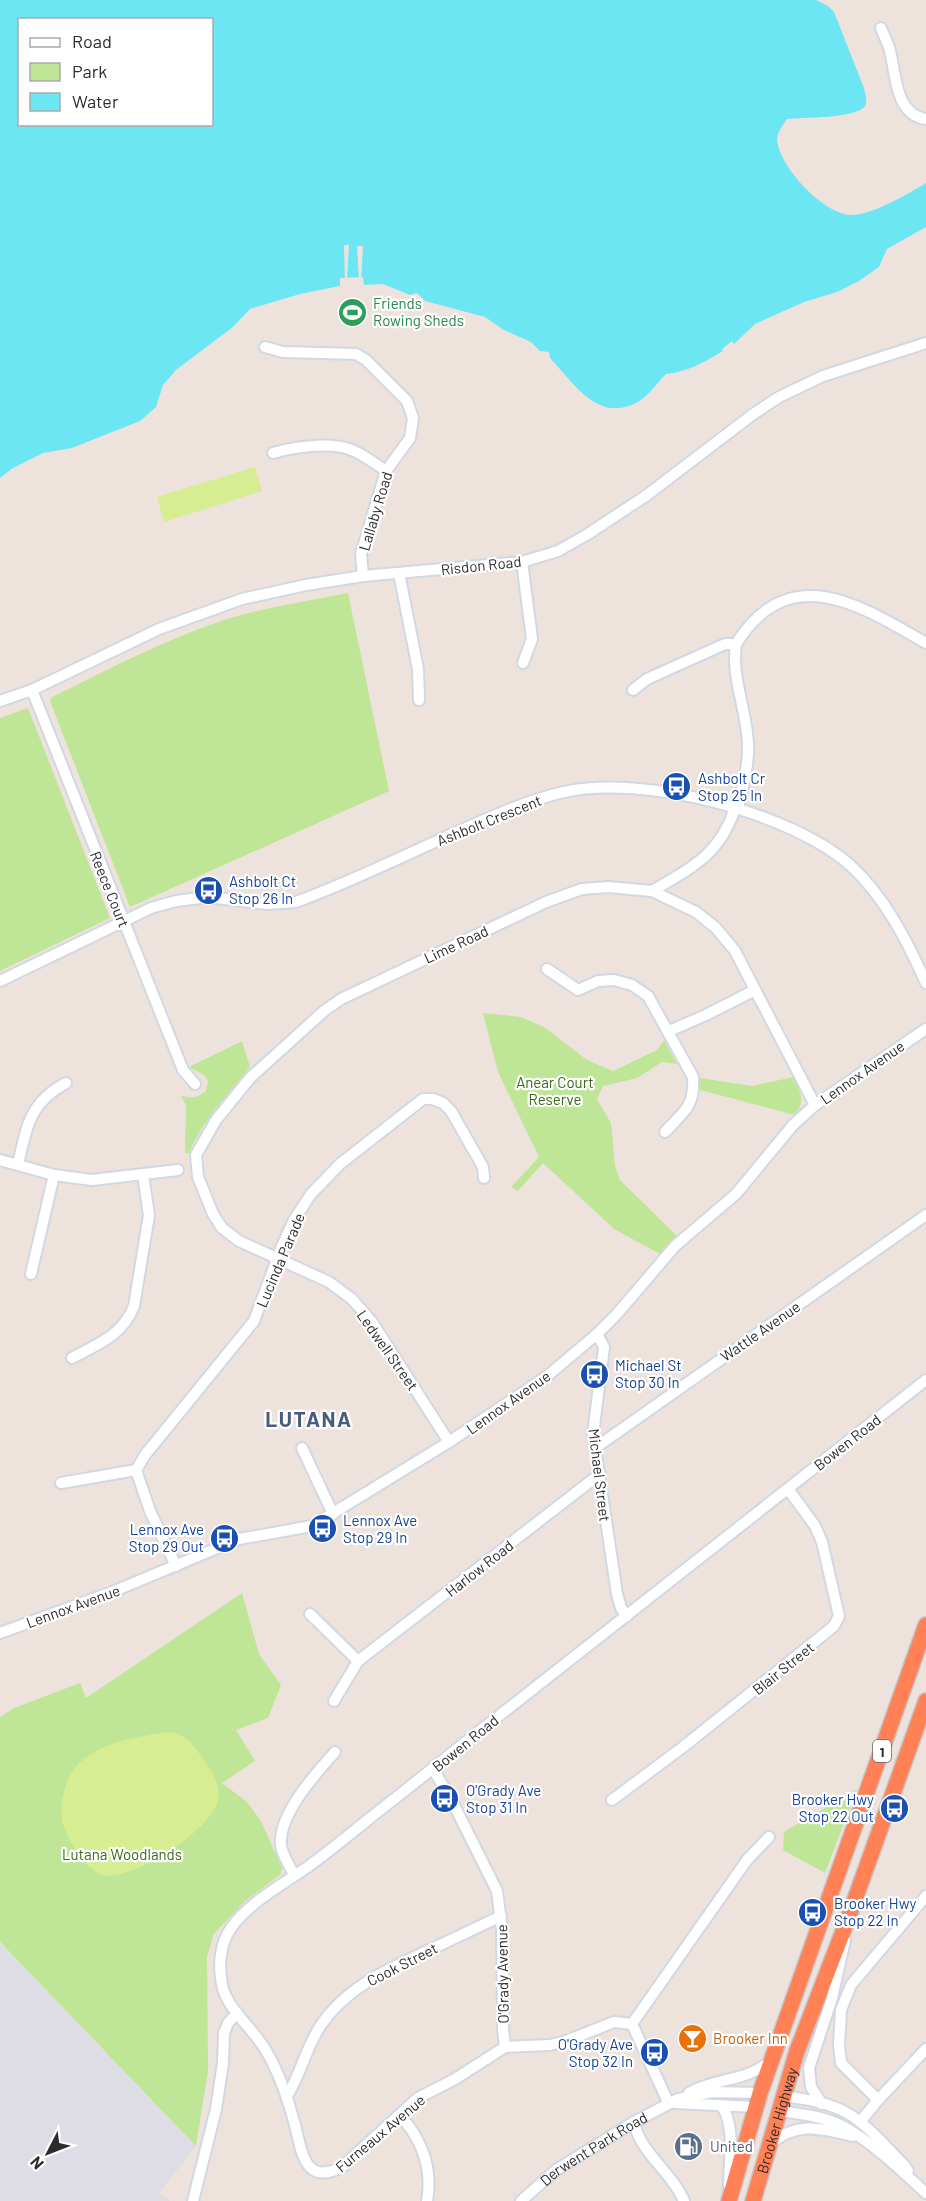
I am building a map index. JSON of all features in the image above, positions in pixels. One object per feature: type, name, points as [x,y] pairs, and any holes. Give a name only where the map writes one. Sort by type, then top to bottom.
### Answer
[{"type":"highway","name":"Brooker Highway","points":[[729,2201],[758,2100],[926,1625]]},
{"type":"highway","name":"Brooker Highway","points":[[753,2201],[781,2103],[810,2017],[849,1916],[926,1701]]},
{"type":"highway","name":"Derwent Park Road","points":[[758,2100],[781,2103]]},
{"type":"street","points":[[881,28],[890,50],[896,84],[902,100],[909,112],[926,119]]},
{"type":"street","name":"Lallaby Road","points":[[265,347],[283,352],[356,354],[366,360],[407,401],[413,418],[412,432],[386,471],[361,554],[363,576]]},
{"type":"street","name":"Risdon Road","points":[[0,701],[32,690],[159,628],[242,599],[363,576],[522,562],[558,551],[647,495],[752,415],[795,388],[823,376],[925,347]]},
{"type":"street","points":[[273,453],[295,447],[339,447],[356,452],[386,471]]},
{"type":"street","points":[[522,562],[532,639],[523,663]]},
{"type":"street","points":[[399,573],[418,669],[419,700]]},
{"type":"street","points":[[652,891],[706,858],[721,840],[736,809],[746,774],[748,743],[734,660],[736,644],[747,626],[766,609],[789,598],[813,595],[834,597],[852,604],[926,643]]},
{"type":"street","points":[[633,690],[647,679],[725,644],[736,644]]},
{"type":"street","name":"Reece Court","points":[[32,690],[183,1070],[195,1084]]},
{"type":"street","name":"Ashbolt Crescent","points":[[0,981],[151,908],[200,897],[267,904],[296,902],[511,809],[565,792],[590,788],[644,789],[678,794],[736,809],[795,829],[837,854],[871,887],[893,918],[926,983]]},
{"type":"street","name":"Lime Road","points":[[278,1259],[239,1241],[222,1228],[203,1193],[196,1167],[196,1155],[205,1136],[250,1078],[324,1011],[341,999],[546,902],[582,889],[608,887],[652,891],[696,912],[716,928],[735,951],[815,1105]]},
{"type":"street","points":[[547,969],[578,990],[598,981],[614,980],[632,985],[648,996],[693,1077],[694,1092],[691,1103],[665,1132]]},
{"type":"street","points":[[669,1031],[755,990]]},
{"type":"street","name":"Lennox Avenue","points":[[0,1633],[112,1592],[239,1539],[312,1526],[449,1442],[546,1377],[597,1334],[675,1246],[736,1194],[793,1125],[815,1105],[926,1029]]},
{"type":"street","points":[[18,1164],[30,1116],[52,1090],[66,1083]]},
{"type":"street","name":"Lucinda Parade","points":[[136,1470],[145,1455],[254,1321],[294,1220],[310,1194],[322,1180],[423,1099],[433,1099],[443,1103],[451,1111],[483,1167],[484,1178]]},
{"type":"street","points":[[0,1160],[54,1175],[92,1180],[178,1170]]},
{"type":"street","points":[[31,1274],[54,1175]]},
{"type":"street","points":[[72,1358],[116,1332],[129,1317],[134,1306],[148,1226],[148,1202],[143,1175]]},
{"type":"street","name":"Wattle Avenue","points":[[595,1448],[926,1215]]},
{"type":"street","name":"Ledwell Street","points":[[278,1259],[329,1282],[352,1299],[372,1322],[449,1442]]},
{"type":"street","name":"Michael Street","points":[[597,1334],[604,1347],[594,1419],[595,1448],[617,1594],[621,1608],[627,1616]]},
{"type":"street","name":"Bowen Road","points":[[237,2013],[224,1991],[220,1969],[226,1936],[236,1922],[433,1770],[466,1741],[926,1380]]},
{"type":"street","points":[[302,1448],[333,1514]]},
{"type":"street","points":[[61,1483],[136,1470],[150,1511],[176,1566]]},
{"type":"street","name":"Harlow Road","points":[[334,1701],[358,1661],[600,1474]]},
{"type":"street","name":"Blair Street","points":[[612,1800],[683,1747],[834,1626],[839,1616],[822,1542],[804,1509],[788,1489]]},
{"type":"street","points":[[310,1614],[358,1661]]},
{"type":"street","points":[[294,1875],[281,1844],[285,1820],[313,1776],[335,1752]]},
{"type":"street","name":"O'Grady Avenue","points":[[433,1770],[449,1795],[497,1891],[501,1916],[505,2047]]},
{"type":"street","points":[[632,2024],[747,1860],[769,1837]]},
{"type":"street","points":[[878,2100],[841,2063],[839,2045],[841,2010],[851,1985],[926,1896]]},
{"type":"street","name":"Cook Street","points":[[288,2096],[321,2025],[334,2009],[357,1988],[388,1969],[501,1916]]},
{"type":"street","points":[[822,2104],[811,2087],[809,2068],[832,1998],[849,1916]]},
{"type":"street","points":[[193,2201],[216,2109],[223,2063],[224,2033],[228,2023],[237,2013]]},
{"type":"street","name":"Furneaux Avenue","points":[[237,2013],[266,2050],[288,2096],[302,2157],[309,2168],[319,2174],[330,2174],[342,2168],[418,2098],[455,2079],[505,2047]]},
{"type":"street","points":[[505,2047],[549,2045],[566,2041],[614,2022],[632,2024]]},
{"type":"street","points":[[632,2024],[673,2102],[711,2082],[754,2072],[773,2058]]},
{"type":"street","points":[[860,2122],[926,2049]]},
{"type":"street","name":"Derwent Park Road","points":[[520,2201],[555,2170],[634,2122],[673,2102],[712,2092],[758,2100]]},
{"type":"street","name":"Derwent Park Road","points":[[673,2102],[722,2106],[758,2100]]},
{"type":"street","name":"Derwent Park Road","points":[[781,2103],[822,2104],[847,2113],[860,2122],[903,2164],[914,2182]]},
{"type":"street","name":"Derwent Park Road","points":[[781,2103],[841,2125],[869,2144],[926,2192]]},
{"type":"street","points":[[722,2106],[728,2117],[730,2129],[729,2201]]},
{"type":"street","points":[[400,2115],[422,2146],[428,2167],[427,2201]]},
{"type":"street","points":[[634,2122],[636,2131],[648,2150],[684,2201]]},
{"type":"street","points":[[769,2146],[786,2132],[808,2128],[853,2136],[869,2144]]},
{"type":"street","points":[[915,2201],[926,2192]]},
{"type":"shaded area","points":[[0,1943],[196,2146],[159,2193],[170,2201],[0,2201]]},
{"type":"green space","points":[[255,467],[262,491],[164,522],[157,497]]},
{"type":"green space","points":[[348,593],[389,791],[130,907],[50,701],[52,697],[138,655],[204,627],[257,611]]},
{"type":"green space","points":[[28,708],[110,918],[0,971],[0,718]]},
{"type":"green space","name":"Anear Court Reserve","points":[[483,1013],[521,1017],[544,1027],[587,1060],[613,1071],[657,1050],[664,1040],[677,1064],[662,1062],[637,1078],[603,1086],[597,1099],[611,1123],[615,1166],[620,1180],[678,1237],[660,1254],[614,1229],[543,1163],[518,1191],[511,1187],[539,1157],[498,1072]]},
{"type":"green space","points":[[242,1041],[250,1067],[209,1118],[189,1153],[185,1153],[186,1105],[181,1096],[199,1096],[206,1091],[208,1081],[204,1075],[189,1067]]},
{"type":"green space","points":[[794,1077],[801,1101],[795,1115],[700,1090],[700,1078],[752,1086]]},
{"type":"green space","name":"Lutana Woodlands","points":[[242,1593],[259,1654],[281,1685],[268,1718],[236,1730],[255,1761],[222,1783],[247,1802],[261,1821],[282,1868],[280,1875],[245,1901],[214,1934],[207,1957],[208,2071],[196,2146],[0,1942],[0,1717],[14,1708],[80,1683],[86,1698]]},
{"type":"green space","points":[[170,1732],[180,1735],[195,1747],[217,1783],[218,1801],[212,1813],[187,1838],[154,1860],[122,1874],[109,1876],[93,1870],[79,1855],[64,1828],[61,1807],[68,1779],[84,1759],[106,1746],[132,1738]]},
{"type":"green space","points":[[857,1789],[825,1873],[783,1850],[784,1832]]},
{"type":"water","points":[[0,0],[816,0],[834,12],[864,88],[866,104],[860,110],[841,115],[787,119],[779,131],[777,140],[785,162],[812,195],[844,214],[853,215],[875,210],[926,183],[926,227],[887,249],[879,267],[859,281],[837,292],[804,302],[755,324],[734,344],[732,341],[722,349],[723,351],[689,369],[666,374],[648,394],[636,403],[622,408],[609,408],[587,397],[550,358],[549,352],[540,351],[531,342],[504,330],[485,317],[425,301],[417,293],[410,295],[383,284],[364,285],[363,277],[340,278],[340,286],[300,294],[250,309],[233,327],[176,370],[163,385],[156,407],[140,421],[72,448],[43,453],[13,468],[0,478]]},
{"type":"pier","points":[[344,245],[349,245],[347,281],[345,281]]},
{"type":"pier","points":[[357,246],[363,246],[361,283],[359,281]]},
{"type":"place","name":"Friends Rowing Sheds","points":[[352,312]]},
{"type":"place","name":"Ashbolt Cr Stop 25 In","points":[[677,787]]},
{"type":"place","name":"Ashbolt Ct Stop 26 In","points":[[208,890]]},
{"type":"place","name":"Michael St Stop 30 In","points":[[594,1374]]},
{"type":"place","name":"Lennox Ave Stop 29 In","points":[[322,1529]]},
{"type":"place","name":"Lennox Ave Stop 29 Out","points":[[225,1538]]},
{"type":"place","name":"O'Grady Ave Stop 31 In","points":[[445,1799]]},
{"type":"place","name":"Brooker Hwy Stop 22 Out","points":[[895,1808]]},
{"type":"place","name":"Brooker Hwy Stop 22 In","points":[[813,1912]]},
{"type":"place","name":"Brooker Inn","points":[[692,2038]]},
{"type":"place","name":"O'Grady Ave Stop 32 In","points":[[654,2053]]},
{"type":"place","name":"United","points":[[689,2146]]},
{"type":"district","name":"LUTANA","points":[[309,1418]]}]
